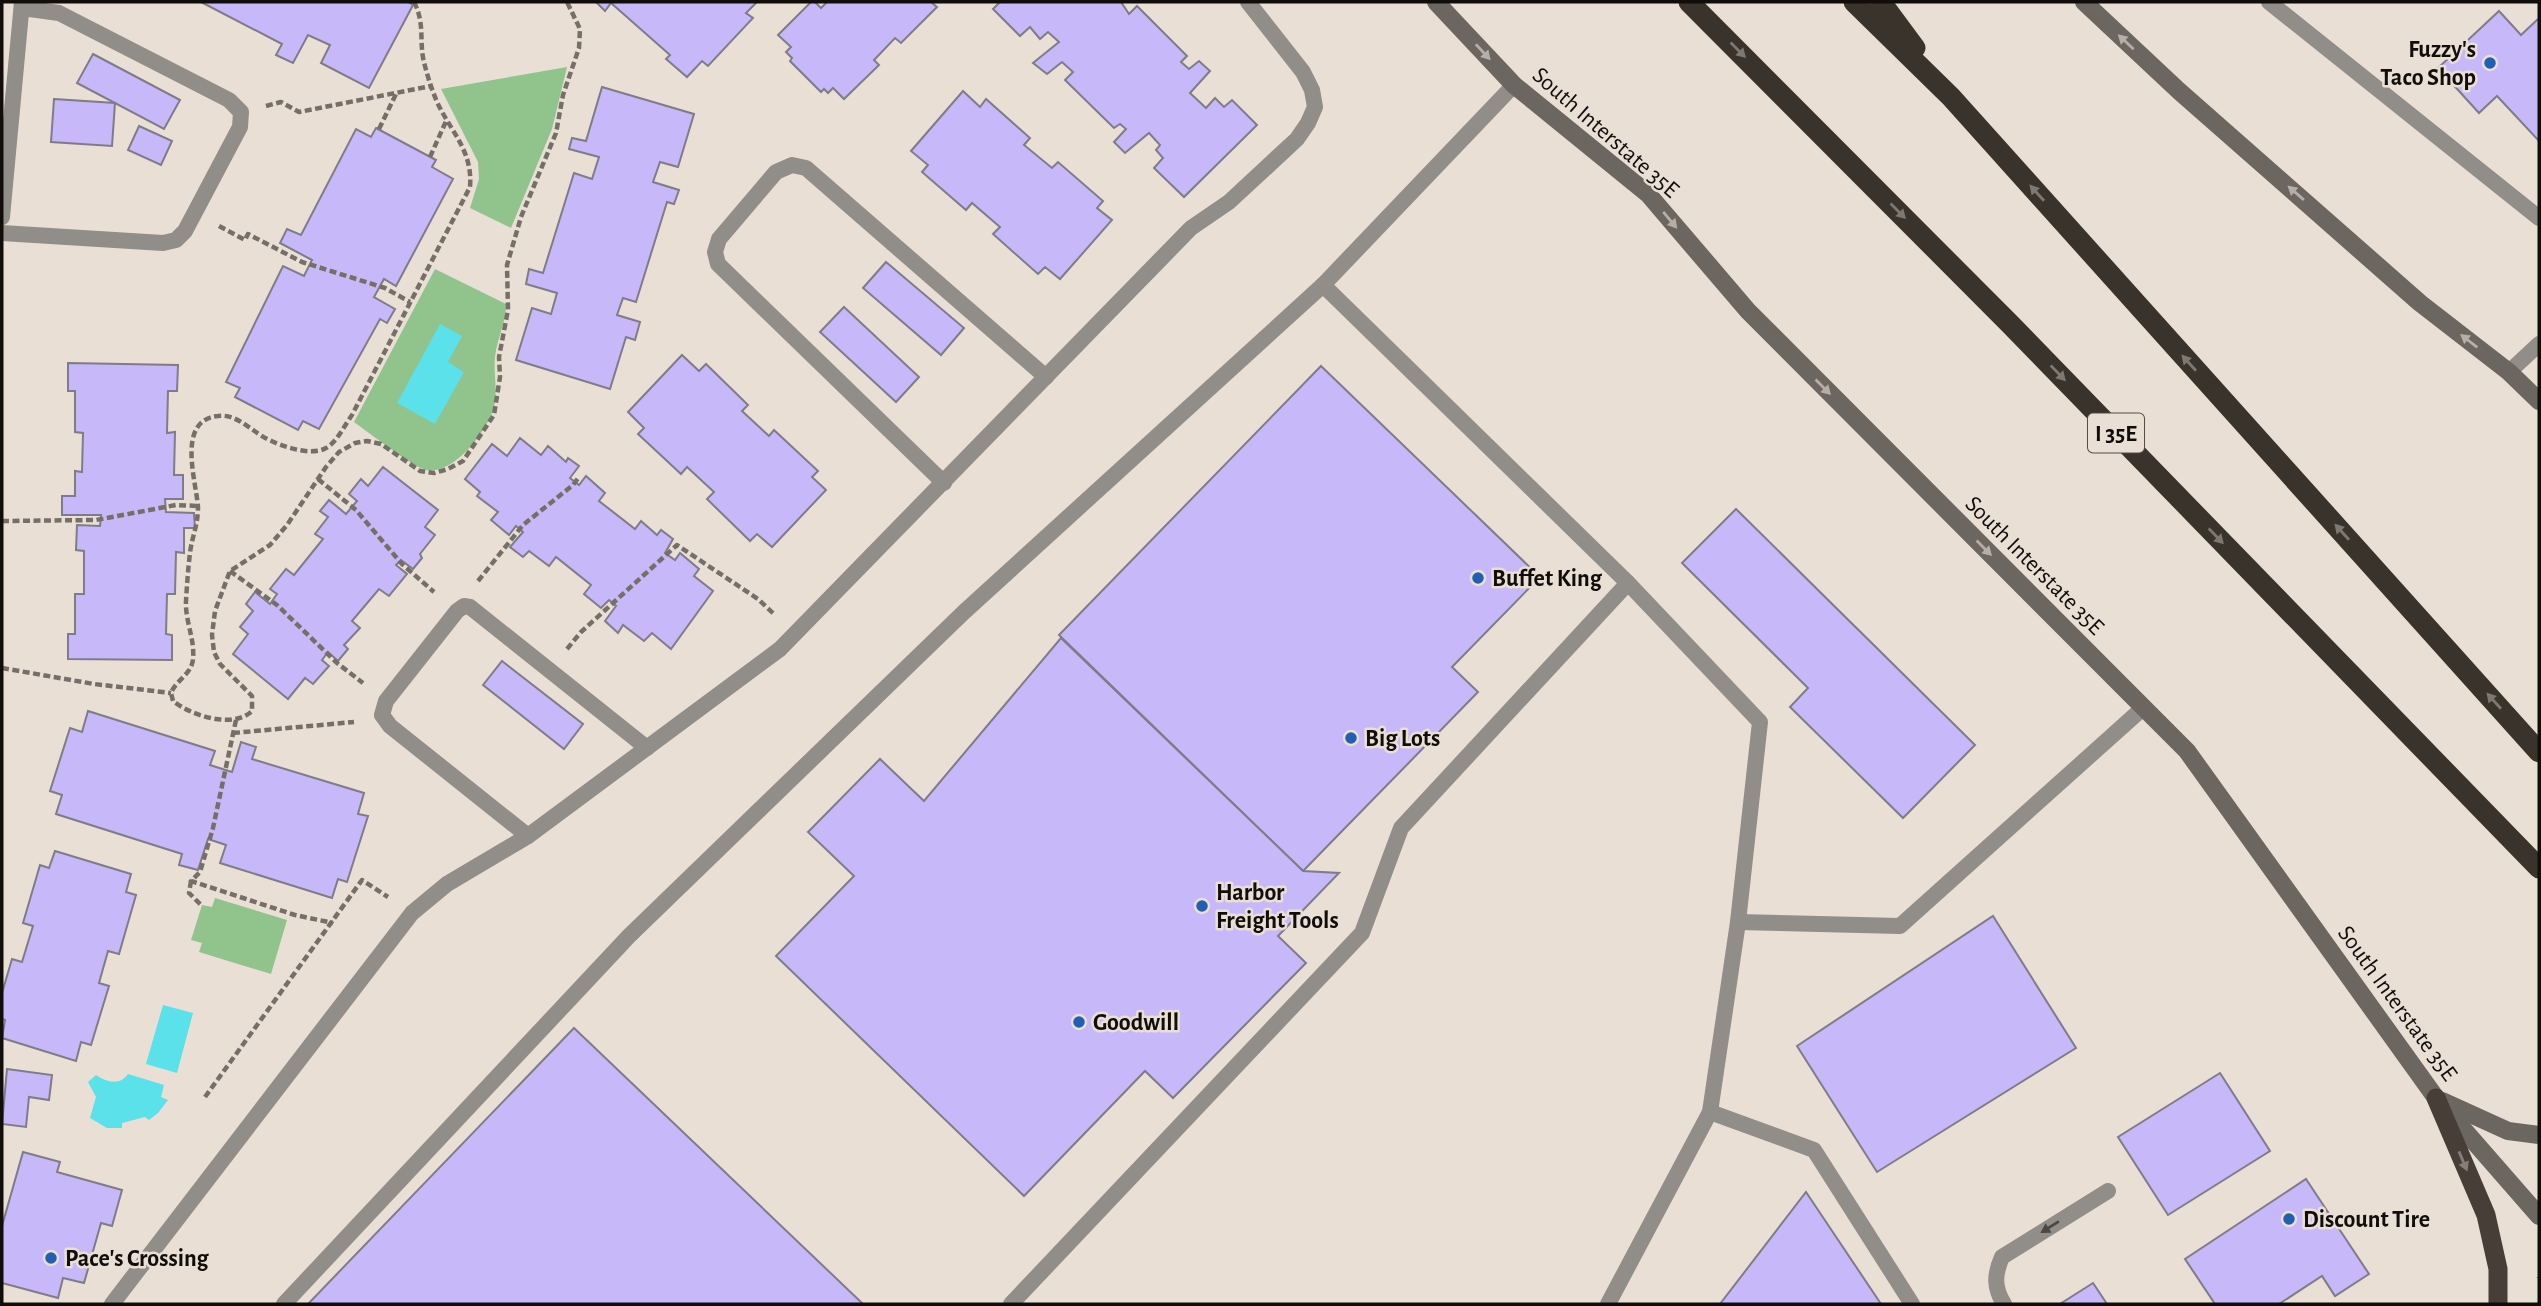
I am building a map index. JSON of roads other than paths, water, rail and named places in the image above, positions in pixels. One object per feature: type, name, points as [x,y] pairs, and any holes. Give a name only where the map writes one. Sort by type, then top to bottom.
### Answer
[{"type":"highway","name":"I 35E","points":[[1689,2],[2021,335],[2539,868]]},
{"type":"highway","points":[[1854,2],[1951,97],[2539,752]]},
{"type":"highway","points":[[1881,2],[1951,97]]},
{"type":"highway","points":[[2436,1098],[2486,1215],[2498,1269],[2498,1304]]},
{"type":"main road","name":"South Interstate 35E","points":[[1436,2],[1514,85],[1648,194],[1748,311],[2187,751],[2436,1098],[2539,1216]]},
{"type":"main road","points":[[2084,2],[2179,91],[2420,303],[2509,372],[2539,401]]},
{"type":"main road","points":[[2436,1098],[2508,1131],[2539,1135]]},
{"type":"lane","points":[[112,1304],[412,913],[447,884],[528,836],[780,649],[1191,228],[1229,202],[1297,139],[1315,107],[1312,90],[1248,2]]},
{"type":"lane","points":[[2269,2],[2539,218]]},
{"type":"lane","points":[[2,217],[22,5],[60,13],[229,100],[241,113],[240,127],[195,214],[176,240],[163,243],[2,233]]},
{"type":"lane","points":[[284,1304],[639,926],[964,612],[1322,285],[1514,85]]},
{"type":"lane","points":[[944,483],[718,264],[715,252],[719,239],[776,172],[792,165],[806,168],[1046,377]]},
{"type":"lane","points":[[1322,285],[1629,583],[1760,722],[1738,922],[1710,1112],[1608,1304]]},
{"type":"lane","points":[[2509,372],[2539,344]]},
{"type":"lane","points":[[1011,1304],[1362,933],[1401,828],[1629,583]]},
{"type":"lane","points":[[528,836],[390,726],[382,715],[386,701],[463,609],[647,748]]},
{"type":"lane","points":[[1738,922],[1900,926],[2143,708]]},
{"type":"lane","points":[[1710,1112],[1814,1150],[1913,1304]]},
{"type":"lane","points":[[2004,1304],[1996,1292],[1996,1272],[2002,1257],[2108,1191]]},
{"type":"water","points":[[440,324],[462,336],[448,362],[464,372],[435,424],[397,403]]},
{"type":"water","points":[[163,1005],[193,1013],[177,1073],[146,1064]]},
{"type":"water","points":[[128,1074],[164,1085],[161,1097],[168,1100],[158,1113],[149,1120],[145,1117],[122,1123],[122,1128],[107,1128],[90,1118],[96,1097],[88,1082],[96,1075],[113,1082],[125,1078]]},
{"type":"place","name":"Fuzzy's Taco Shop","points":[[2490,63]]},
{"type":"place","name":"Buffet King","points":[[1478,578]]},
{"type":"place","name":"Big Lots","points":[[1351,738]]},
{"type":"place","name":"Harbor Freight Tools","points":[[1202,906]]},
{"type":"place","name":"Goodwill","points":[[1079,1022]]},
{"type":"place","name":"Discount Tire","points":[[2289,1219]]},
{"type":"place","name":"Pace's Crossing","points":[[51,1258]]}]
